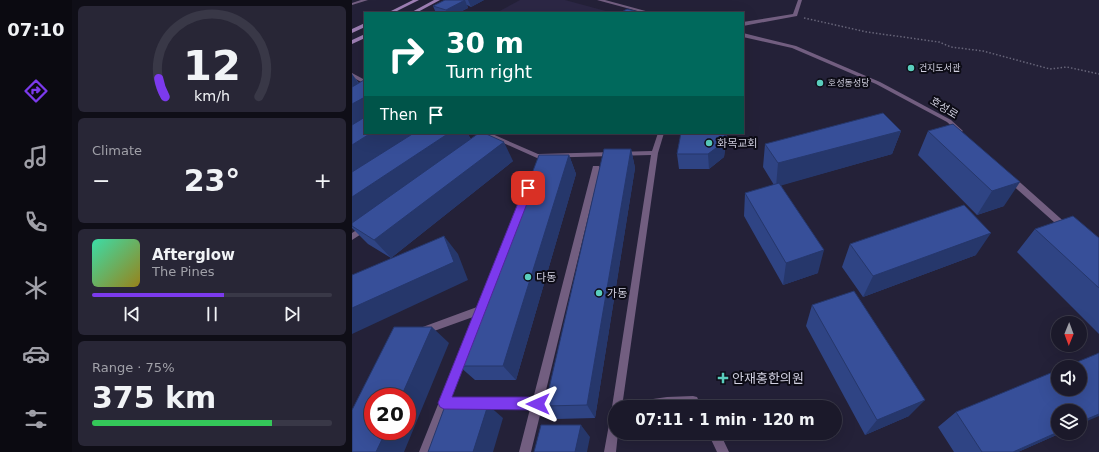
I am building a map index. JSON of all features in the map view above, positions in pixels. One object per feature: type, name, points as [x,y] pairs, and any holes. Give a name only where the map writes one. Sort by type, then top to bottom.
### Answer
[{"type":"street","points":[[352,4],[366,0]]},
{"type":"street","points":[[391,12],[417,0]]},
{"type":"street","points":[[414,12],[438,0]]},
{"type":"street","points":[[599,0],[647,12]]},
{"type":"street","points":[[744,24],[795,14],[800,0]]},
{"type":"street","points":[[352,31],[364,25]]},
{"type":"street","name":"호성로","points":[[744,35],[794,47],[878,83],[949,121],[966,136]]},
{"type":"street","points":[[352,42],[364,36]]},
{"type":"street","points":[[352,75],[364,81]]},
{"type":"street","points":[[486,134],[537,156],[655,153]]},
{"type":"street","points":[[618,400],[655,153],[661,134]]},
{"type":"street","points":[[525,452],[596,168]]},
{"type":"street","points":[[1005,173],[1069,230]]},
{"type":"street","points":[[352,237],[371,223]]},
{"type":"street","points":[[425,452],[497,267]]},
{"type":"street","points":[[415,334],[480,310]]},
{"type":"street","points":[[444,403],[538,404]]},
{"type":"street","points":[[610,452],[612,440]]},
{"type":"street","points":[[717,440],[723,452]]},
{"type":"path","points":[[787,16],[867,32],[939,42],[951,47],[983,51],[1040,67],[1067,68],[1099,74]]},
{"type":"shaded area","points":[[520,0],[565,0],[609,12],[498,12]]},
{"type":"building","points":[[445,0],[465,0],[446,10],[433,6]]},
{"type":"building","points":[[627,9],[638,12],[622,12]]},
{"type":"building","points":[[364,80],[364,98],[352,104],[352,87]]},
{"type":"building","points":[[883,113],[901,131],[778,163],[765,144]]},
{"type":"building","points":[[364,118],[364,134],[369,134],[352,145],[352,125]]},
{"type":"building","points":[[953,124],[1020,182],[992,191],[928,131]]},
{"type":"building","points":[[412,134],[447,134],[352,197],[352,172]]},
{"type":"building","points":[[478,134],[486,134],[504,142],[374,240],[352,226],[352,223]]},
{"type":"building","points":[[681,134],[725,134],[724,142],[708,154],[677,154]]},
{"type":"building","name":"가동","points":[[604,149],[631,149],[587,405],[545,406]]},
{"type":"building","points":[[539,155],[569,155],[503,366],[459,366]]},
{"type":"building","points":[[779,183],[824,250],[786,263],[745,193]]},
{"type":"building","points":[[964,205],[991,233],[873,276],[850,244]]},
{"type":"building","points":[[1073,216],[1099,238],[1099,288],[1035,229]]},
{"type":"building","points":[[444,236],[454,262],[352,308],[352,275]]},
{"type":"building","points":[[854,291],[925,400],[877,420],[812,305]]},
{"type":"building","points":[[394,327],[432,327],[405,388],[364,388],[364,440],[382,440],[376,452],[352,452],[352,410]]},
{"type":"building","points":[[1099,353],[1099,414],[1087,419],[1087,404],[1051,404],[1051,435],[1013,452],[982,452],[956,412],[1051,373],[1051,396],[1087,396],[1087,360],[1082,360]]},
{"type":"building","points":[[488,405],[473,452],[428,452],[445,406]]},
{"type":"building","points":[[541,425],[581,425],[575,452],[534,452]]},
{"type":"place","name":"건지도서관","points":[[911,68]]},
{"type":"place","name":"호성동성당","points":[[820,83]]},
{"type":"place","name":"화목교회","points":[[709,143]]},
{"type":"place","name":"다동","points":[[528,277]]},
{"type":"place","name":"가동","points":[[599,293]]},
{"type":"place","name":"안재홍한의원","points":[[723,378]]},
{"type":"route","points":[[528,188],[444,403],[538,404]]}]
